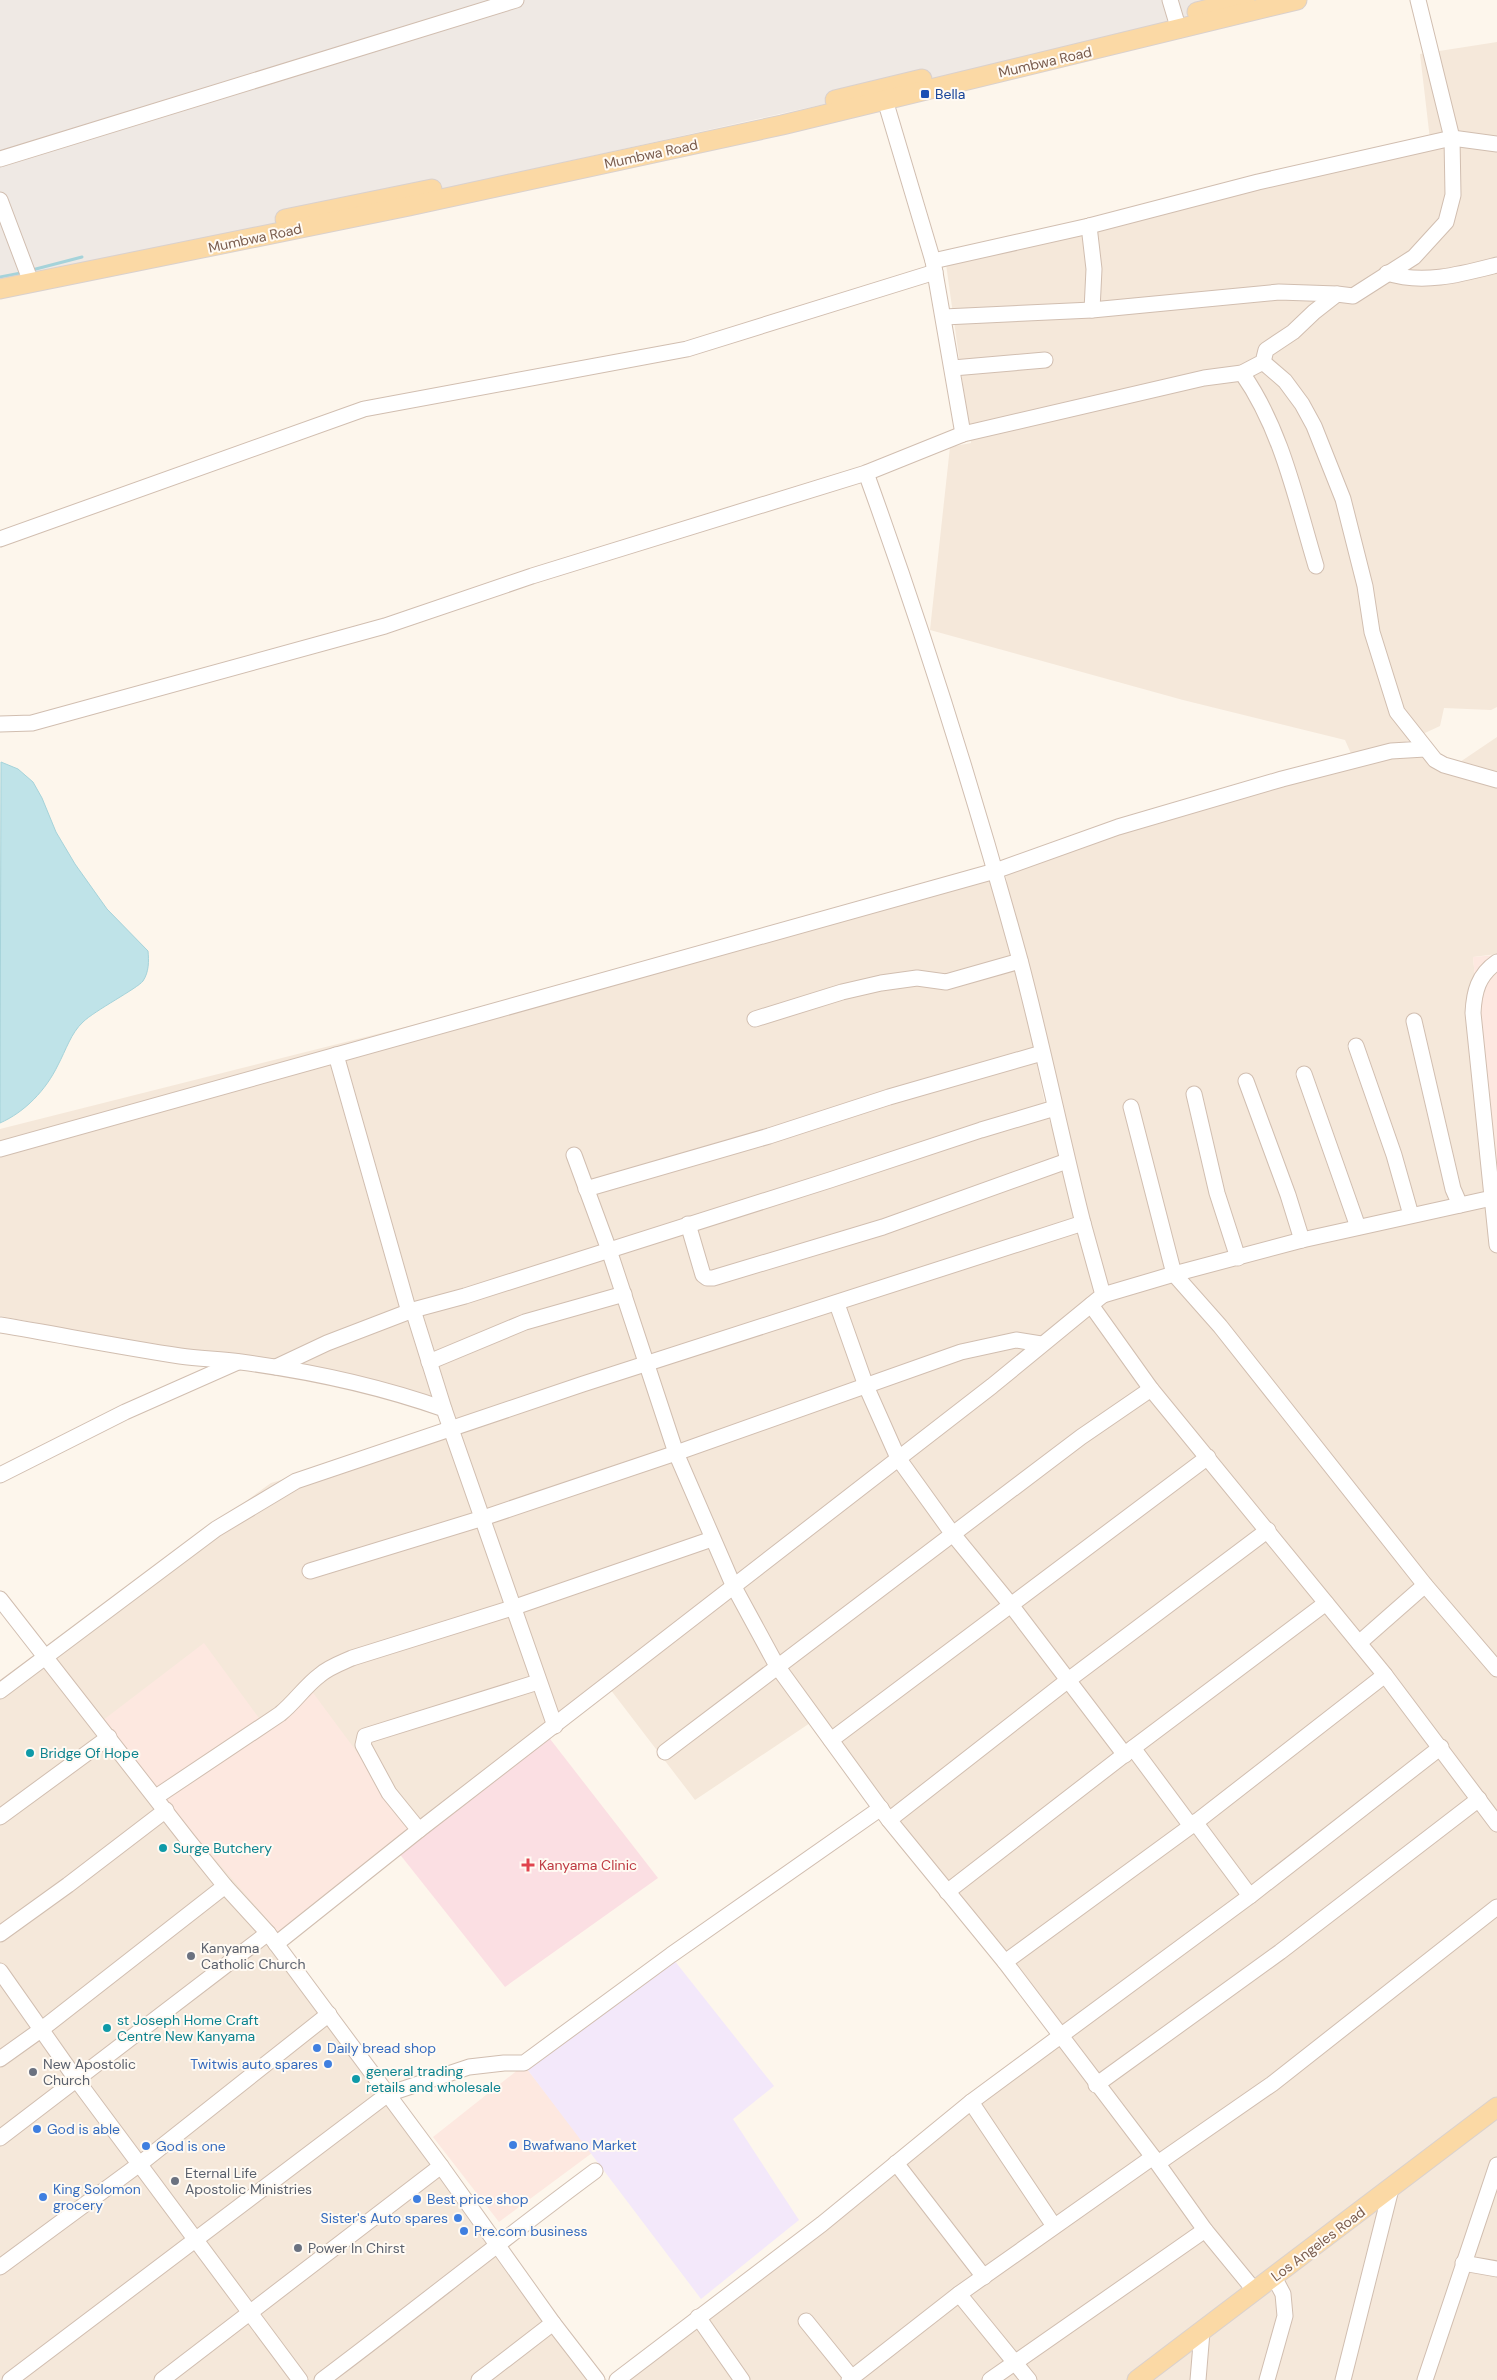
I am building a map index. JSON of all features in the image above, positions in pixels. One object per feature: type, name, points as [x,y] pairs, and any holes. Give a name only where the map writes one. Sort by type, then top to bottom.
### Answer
[{"type":"main road","name":"Mumbwa Road","points":[[1177,24],[1245,0]]},
{"type":"main road","name":"Mumbwa Road","points":[[0,279],[29,278],[409,206],[884,95],[1177,24],[1297,0]]},
{"type":"main road","name":"Mumbwa Road","points":[[0,289],[29,278]]},
{"type":"main road","name":"Los Angeles Road","points":[[1137,2380],[1497,2107]]},
{"type":"street","points":[[0,159],[516,0]]},
{"type":"street","points":[[1170,0],[1177,24]]},
{"type":"street","points":[[944,318],[1092,310],[1279,292],[1352,296],[1414,256],[1446,222],[1453,195],[1452,138],[1418,0]]},
{"type":"street","points":[[884,95],[934,267],[963,434]]},
{"type":"street","points":[[0,539],[364,409],[688,349],[934,267],[1258,182],[1452,138],[1497,144]]},
{"type":"street","points":[[0,200],[29,278]]},
{"type":"street","points":[[1089,226],[1094,269],[1092,310]]},
{"type":"street","points":[[1387,272],[1401,277],[1435,277],[1465,274],[1497,264]]},
{"type":"street","points":[[0,724],[32,723],[385,626],[532,576],[866,473],[963,434],[1187,382],[1242,373],[1262,362],[1266,350],[1293,332],[1337,294]]},
{"type":"street","points":[[953,368],[1044,360]]},
{"type":"street","points":[[1262,362],[1285,381],[1302,404],[1317,434],[1343,499],[1361,567],[1372,632],[1394,705],[1435,760],[1444,765],[1497,780]]},
{"type":"street","points":[[1242,373],[1258,396],[1269,418],[1316,566]]},
{"type":"street","points":[[866,473],[914,605],[995,871],[1020,961],[1056,1108],[1083,1223],[1097,1300],[1151,1389],[1385,1675],[1497,1824]]},
{"type":"street","points":[[0,1149],[995,871],[1118,828],[1282,779],[1391,751],[1425,749]]},
{"type":"street","points":[[754,1019],[842,992],[917,978],[946,982],[1020,961]]},
{"type":"street","points":[[1497,962],[1482,976],[1477,984],[1474,994],[1473,1013],[1497,1245]]},
{"type":"street","points":[[1414,1021],[1454,1189],[1460,1205]]},
{"type":"street","points":[[1356,1046],[1394,1155],[1411,1215]]},
{"type":"street","points":[[586,1189],[770,1136],[888,1097],[1042,1053]]},
{"type":"street","points":[[336,1055],[411,1311],[515,1607],[538,1682],[554,1726]]},
{"type":"street","points":[[1304,1074],[1358,1227]]},
{"type":"street","points":[[1246,1081],[1288,1195],[1302,1240]]},
{"type":"street","points":[[1194,1094],[1213,1177],[1238,1258]]},
{"type":"street","points":[[1131,1107],[1174,1274],[1220,1326],[1425,1585],[1497,1669]]},
{"type":"street","points":[[276,1367],[327,1343],[411,1311],[437,1305],[830,1180],[980,1130],[1056,1108]]},
{"type":"street","points":[[574,1155],[609,1250],[676,1453],[734,1587],[777,1666],[885,1814],[1005,1962],[1096,2084],[1156,2160],[1205,2230],[1255,2292]]},
{"type":"street","points":[[688,1224],[702,1275],[706,1278],[713,1278],[883,1228],[1067,1161]]},
{"type":"street","points":[[0,2138],[76,2079],[418,1830],[992,1386],[1097,1300],[1174,1274],[1302,1240],[1492,1198]]},
{"type":"street","points":[[0,1691],[216,1529],[279,1490],[312,1475],[646,1364],[838,1304],[1083,1223]]},
{"type":"street","points":[[429,1362],[525,1322],[624,1294]]},
{"type":"street","points":[[838,1304],[866,1386],[898,1458],[952,1533],[1011,1605],[1067,1681],[1193,1824],[1250,1896]]},
{"type":"street","points":[[0,1325],[207,1360],[276,1367],[362,1385],[444,1409]]},
{"type":"street","points":[[310,1571],[483,1518],[676,1453],[961,1352],[1016,1340],[1041,1344]]},
{"type":"street","points":[[0,1475],[125,1412],[239,1362]]},
{"type":"street","points":[[665,1752],[952,1533],[1081,1437],[1151,1389]]},
{"type":"street","points":[[831,1740],[1208,1457]]},
{"type":"street","points":[[10,2380],[195,2238],[388,2094],[469,2067],[504,2063],[524,2064],[671,1955],[885,1814],[1067,1681],[1268,1530]]},
{"type":"street","points":[[156,1797],[280,1714],[292,1705],[318,1676],[329,1668],[352,1658],[515,1607],[712,1539]]},
{"type":"street","points":[[1359,1643],[1425,1585]]},
{"type":"street","points":[[0,1599],[225,1886],[272,1938],[442,2166],[553,2323],[597,2380]]},
{"type":"street","points":[[947,1892],[1129,1751],[1326,1603]]},
{"type":"street","points":[[1005,1962],[1193,1824],[1385,1675]]},
{"type":"street","points":[[418,1830],[389,1793],[363,1745],[365,1736],[538,1682]]},
{"type":"street","points":[[0,1816],[109,1737]]},
{"type":"street","points":[[617,2380],[698,2316],[822,2224],[971,2102],[1250,1896],[1441,1748]]},
{"type":"street","points":[[1096,2084],[1280,1952],[1479,1799]]},
{"type":"street","points":[[0,1934],[166,1810]]},
{"type":"street","points":[[0,2059],[42,2029],[225,1886]]},
{"type":"street","points":[[806,2321],[851,2379],[959,2294],[1054,2226],[1272,2084],[1497,1907]]},
{"type":"street","points":[[0,1970],[76,2079],[141,2163],[300,2380]]},
{"type":"street","points":[[0,2267],[141,2163],[329,2014]]},
{"type":"street","points":[[971,2102],[1054,2226]]},
{"type":"street","points":[[896,2163],[984,2277]]},
{"type":"street","points":[[1426,2380],[1497,2165]]},
{"type":"street","points":[[162,2380],[442,2166]]},
{"type":"street","points":[[322,2380],[416,2309],[497,2244],[595,2171]]},
{"type":"street","points":[[1343,2380],[1391,2189]]},
{"type":"street","points":[[990,2380],[1205,2230]]},
{"type":"street","points":[[1464,2263],[1497,2269]]},
{"type":"street","points":[[1267,2380],[1284,2316],[1282,2294],[1274,2277]]},
{"type":"street","points":[[959,2294],[1029,2380]]},
{"type":"street","points":[[698,2316],[742,2380]]},
{"type":"street","points":[[479,2380],[553,2323]]},
{"type":"street","points":[[1198,2380],[1202,2332]]},
{"type":"street","points":[[0,2374],[5,2380]]},
{"type":"shaded area","points":[[0,0],[1290,0],[0,288]]},
{"type":"shaded area","points":[[1497,42],[1497,707],[1491,710],[1444,708],[1440,726],[1399,745],[1353,758],[1345,740],[1183,700],[930,630],[950,447],[971,443],[946,264],[1431,148],[1420,54]]},
{"type":"shaded area","points":[[1497,737],[1497,954],[1473,957],[1497,1215],[1497,2380],[612,2380],[1053,2033],[819,1717],[695,1800],[610,1689],[277,1935],[553,2313],[607,2380],[0,2380],[0,1680],[271,1483],[328,1466],[445,1424],[431,1398],[0,1316],[0,1129],[1001,877],[1015,945],[1004,862],[1411,748],[1457,764]],"holes":[[[1020,979],[1058,1143],[1047,1114]]]},
{"type":"shaded area","points":[[1497,955],[1497,1215],[1473,957]]},
{"type":"shaded area","points":[[204,1643],[259,1718],[308,1686],[414,1829],[279,1933],[98,1724]]},
{"type":"shaded area","name":"Kanyama Clinic","points":[[547,1735],[658,1878],[505,1987],[398,1852]]},
{"type":"shaded area","points":[[674,1960],[774,2086],[733,2119],[799,2220],[701,2299],[524,2065]]},
{"type":"shaded area","name":"Bwafwano Market","points":[[524,2065],[592,2153],[499,2222],[433,2137]]},
{"type":"water","points":[[1,762],[18,769],[33,782],[56,832],[75,864],[107,909],[148,951],[148,959],[143,981],[83,1022],[72,1036],[53,1074],[41,1091],[18,1113],[0,1123]]},
{"type":"waterway","points":[[32,270],[82,257]]},
{"type":"waterway","points":[[0,277],[21,273]]},
{"type":"place","name":"Bella","points":[[925,94]]},
{"type":"place","name":"Bridge Of Hope","points":[[30,1753]]},
{"type":"place","name":"Surge Butchery","points":[[163,1848]]},
{"type":"place","name":"Kanyama Clinic","points":[[528,1865]]},
{"type":"place","name":"Kanyama Catholic Church","points":[[191,1956]]},
{"type":"place","name":"st Joseph Home Craft Centre New Kanyama","points":[[107,2028]]},
{"type":"place","name":"Daily bread shop","points":[[317,2048]]},
{"type":"place","name":"Twitwis auto spares","points":[[328,2064]]},
{"type":"place","name":"New Apostolic Church","points":[[33,2072]]},
{"type":"place","name":"general trading retails and wholesale","points":[[356,2079]]},
{"type":"place","name":"God is able","points":[[37,2129]]},
{"type":"place","name":"Bwafwano Market","points":[[513,2145]]},
{"type":"place","name":"God is one","points":[[146,2146]]},
{"type":"place","name":"Eternal Life Apostolic Ministries","points":[[175,2181]]},
{"type":"place","name":"King Solomon grocery","points":[[43,2197]]},
{"type":"place","name":"Best price shop","points":[[417,2199]]},
{"type":"place","name":"Sister's Auto spares","points":[[458,2218]]},
{"type":"place","name":"Pre.com business","points":[[464,2231]]},
{"type":"place","name":"Power In Chirst","points":[[298,2248]]}]
